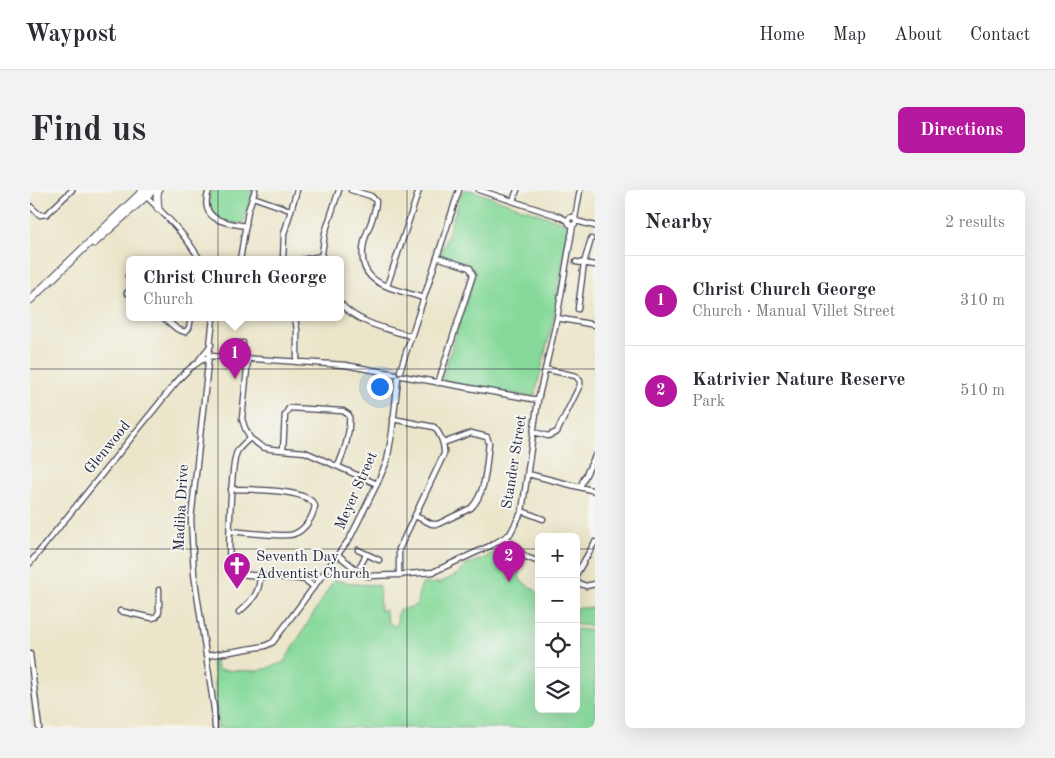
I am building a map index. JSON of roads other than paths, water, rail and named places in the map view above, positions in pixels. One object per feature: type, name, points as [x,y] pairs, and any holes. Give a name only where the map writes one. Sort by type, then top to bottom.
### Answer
[{"type":"highway","points":[[30,300],[78,255],[108,231],[144,193],[153,190]]},
{"type":"highway","points":[[158,190],[158,208]]},
{"type":"street","points":[[30,206],[40,216],[46,215],[72,190]]},
{"type":"street","points":[[209,190],[206,204],[207,210],[213,217],[223,223],[246,226]]},
{"type":"street","points":[[241,256],[255,190]]},
{"type":"street","points":[[283,256],[284,234],[297,190]]},
{"type":"street","points":[[321,256],[325,233],[339,190]]},
{"type":"street","points":[[351,190],[370,196],[376,201],[362,248],[362,260],[368,274],[387,286],[424,298]]},
{"type":"street","points":[[387,286],[419,190]]},
{"type":"street","name":"Meyer Street","points":[[206,656],[270,644],[354,532],[387,460],[399,375],[459,190]]},
{"type":"street","points":[[480,190],[573,221],[595,226]]},
{"type":"street","points":[[513,201],[517,190]]},
{"type":"street","name":"Stander Street","points":[[506,538],[514,528],[522,511],[538,400],[557,318],[580,190]]},
{"type":"street","points":[[144,193],[190,244],[198,256]]},
{"type":"street","points":[[253,197],[290,210]]},
{"type":"street","points":[[578,308],[584,263],[591,239]]},
{"type":"street","points":[[437,257],[470,268],[473,274],[438,383]]},
{"type":"street","points":[[576,262],[595,265]]},
{"type":"street","points":[[344,306],[368,322],[411,336]]},
{"type":"street","points":[[557,318],[595,325]]},
{"type":"street","points":[[168,321],[177,329],[185,332],[189,328],[190,321]]},
{"type":"street","name":"Madiba Drive","points":[[213,321],[191,519],[194,574],[214,709],[215,728]]},
{"type":"street","points":[[295,321],[297,362]]},
{"type":"street","points":[[230,352],[231,344],[243,343]]},
{"type":"street","points":[[198,362],[211,344]]},
{"type":"street","points":[[210,356],[345,365],[538,400]]},
{"type":"street","name":"Glenwood","points":[[30,563],[174,385],[198,362],[210,356]]},
{"type":"street","points":[[248,359],[242,419],[244,428],[250,438],[265,448],[305,452],[377,484]]},
{"type":"street","points":[[534,432],[548,436],[557,432],[580,386],[580,381],[576,376],[545,369]]},
{"type":"street","points":[[283,450],[285,415],[289,408],[343,411],[349,415],[349,430],[338,466]]},
{"type":"street","points":[[393,419],[434,427],[445,448],[444,454],[398,549],[399,575]]},
{"type":"street","points":[[415,516],[434,524],[446,520],[472,507],[483,486],[489,444],[487,437],[471,433],[443,442]]},
{"type":"street","points":[[250,438],[237,452],[231,489],[231,570],[234,573],[303,579],[314,587]]},
{"type":"street","points":[[580,487],[595,456]]},
{"type":"street","points":[[528,474],[595,491]]},
{"type":"street","points":[[230,531],[293,535],[304,527],[313,514],[315,506],[313,501],[297,494],[231,489]]},
{"type":"street","points":[[522,511],[543,520]]},
{"type":"street","points":[[338,555],[364,575],[399,575],[436,571],[506,538],[526,557],[535,560]]},
{"type":"street","points":[[580,568],[595,542]]},
{"type":"street","points":[[358,550],[379,560]]},
{"type":"street","points":[[360,566],[366,555]]},
{"type":"street","points":[[239,612],[258,592],[260,575]]},
{"type":"street","points":[[580,584],[586,586],[595,584]]},
{"type":"street","points":[[120,611],[152,618],[156,617],[159,612],[159,590]]},
{"type":"street","points":[[30,654],[39,728]]},
{"type":"place","name":"Christ Church George","points":[[235,379]]},
{"type":"place","name":"Katrivier Nature Reserve","points":[[509,582]]},
{"type":"place","name":"Seventh Day Adventist Church","points":[[237,590]]}]
